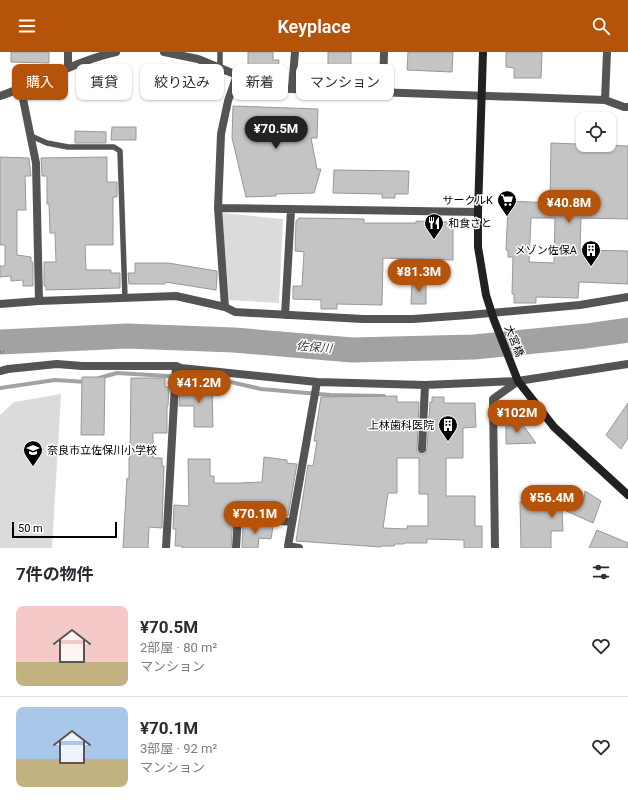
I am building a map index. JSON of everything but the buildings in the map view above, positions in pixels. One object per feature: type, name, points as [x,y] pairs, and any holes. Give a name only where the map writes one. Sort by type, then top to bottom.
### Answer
[{"type":"street","points":[[68,52],[68,64]]},
{"type":"street","points":[[68,67],[116,52]]},
{"type":"street","points":[[164,52],[198,59],[210,64]]},
{"type":"street","points":[[292,89],[295,52]]},
{"type":"street","points":[[383,64],[384,52]]},
{"type":"street","name":"大宮橋","points":[[483,52],[478,247],[486,295],[492,317],[518,381],[554,427],[628,495]]},
{"type":"street","points":[[605,100],[607,52]]},
{"type":"street","points":[[288,89],[296,89]]},
{"type":"street","points":[[225,307],[218,208],[221,134],[232,90]]},
{"type":"street","points":[[394,92],[605,100],[628,107]]},
{"type":"street","points":[[0,96],[12,93]]},
{"type":"street","points":[[23,100],[36,162],[39,301]]},
{"type":"street","points":[[218,208],[478,212]]},
{"type":"street","points":[[285,315],[291,210]]},
{"type":"street","points":[[0,304],[39,301],[176,296],[225,307],[235,312],[363,319],[413,319],[492,317],[580,305],[628,296]]},
{"type":"street","points":[[0,371],[57,364],[82,366],[176,366],[180,368],[317,382],[425,385],[518,381],[628,364]]},
{"type":"street","points":[[166,548],[176,366]]},
{"type":"street","points":[[495,548],[493,399],[518,381]]},
{"type":"street","points":[[299,548],[288,546],[317,382]]},
{"type":"street","points":[[422,449],[425,385]]},
{"type":"street","points":[[236,548],[238,517],[292,522]]},
{"type":"lane","points":[[220,52],[220,64]]},
{"type":"lane","points":[[31,136],[47,143],[68,147],[114,147],[120,151],[125,298]]},
{"type":"path","points":[[0,352],[4,351]]},
{"type":"shaded area","points":[[222,213],[283,219],[279,303],[229,300]]},
{"type":"shaded area","name":"奈良市立佐保川小学校","points":[[61,394],[52,548],[0,548],[0,415],[14,402]]},
{"type":"waterway","name":"佐保川","points":[[0,342],[127,336],[234,340],[352,350],[474,347],[586,336],[628,330]]},
{"type":"waterway","points":[[99,378],[117,373],[218,379],[261,389],[330,395],[384,396]]},
{"type":"waterway","points":[[0,388],[55,380],[87,382]]},
{"type":"place","name":"サークルK","points":[[507,217]]},
{"type":"place","name":"和食さと","points":[[434,240]]},
{"type":"place","name":"メゾン佐保A","points":[[591,267]]},
{"type":"place","name":"上林歯科医院","points":[[448,442]]},
{"type":"place","name":"奈良市立佐保川小学校","points":[[33,467]]}]
